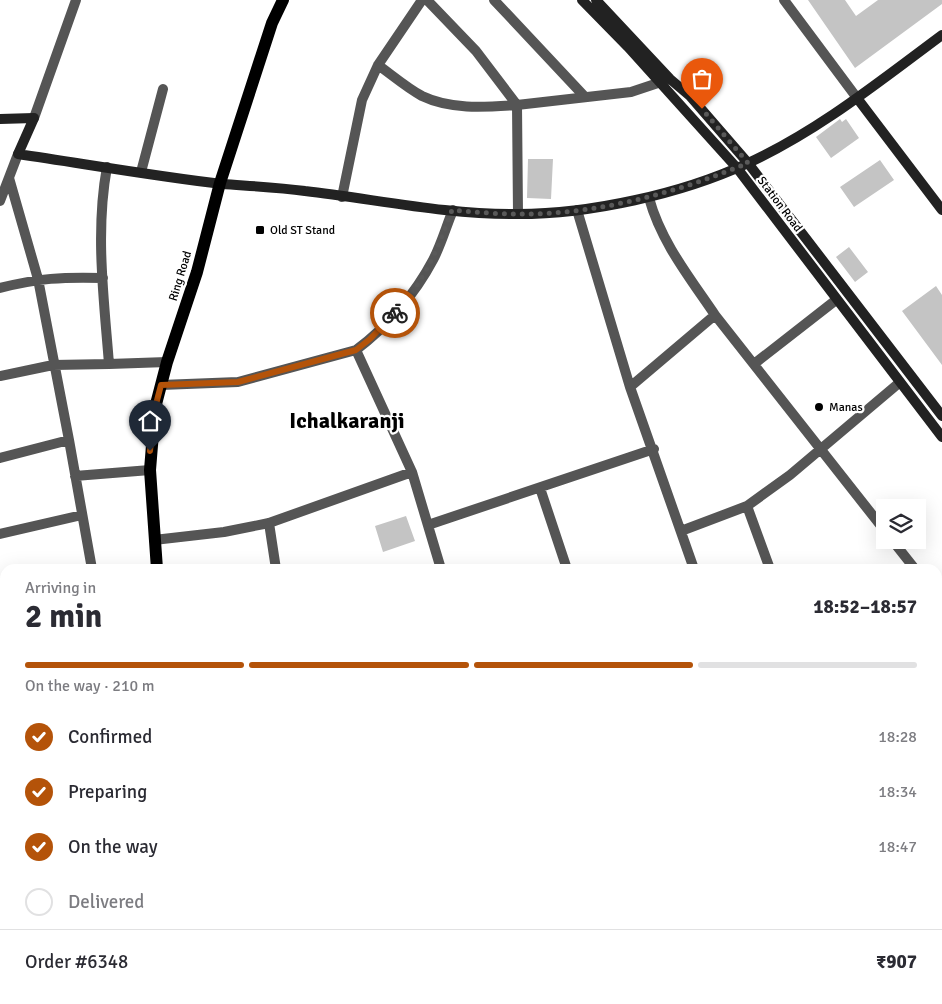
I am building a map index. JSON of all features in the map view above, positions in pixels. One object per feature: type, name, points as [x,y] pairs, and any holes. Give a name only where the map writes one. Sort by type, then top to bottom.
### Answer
[{"type":"main road","name":"Ring Road","points":[[156,564],[150,470],[151,431],[161,385],[197,272],[220,183],[272,23],[283,0]]},
{"type":"main road","name":"Station Road","points":[[582,0],[665,81],[690,96],[748,163],[942,416]]},
{"type":"main road","name":"Station Road","points":[[596,0],[737,168],[942,437]]},
{"type":"main road","points":[[0,119],[34,118],[18,154],[220,183],[305,191],[452,210],[518,214],[577,210],[649,198],[748,163],[774,150],[857,98],[942,35]]},
{"type":"main road","points":[[857,98],[942,210]]},
{"type":"street","points":[[34,118],[76,0]]},
{"type":"street","points":[[342,197],[362,100],[378,65],[422,0]]},
{"type":"street","points":[[427,0],[476,52],[517,105],[518,214]]},
{"type":"street","points":[[494,0],[585,98]]},
{"type":"street","points":[[784,0],[857,98]]},
{"type":"street","points":[[378,65],[422,96],[441,102],[465,106],[517,105],[585,98],[630,92],[665,81]]},
{"type":"street","points":[[141,172],[163,89]]},
{"type":"street","points":[[0,201],[18,154]]},
{"type":"street","points":[[107,167],[101,196],[103,278],[109,364]]},
{"type":"street","points":[[9,178],[38,279],[48,326],[53,366],[69,440],[91,564]]},
{"type":"street","points":[[649,198],[653,212],[672,252],[715,315],[876,519]]},
{"type":"street","points":[[161,385],[238,382],[356,350],[370,339],[406,301],[434,260],[452,210]]},
{"type":"street","points":[[577,210],[630,387],[654,449],[692,564]]},
{"type":"street","points":[[0,288],[38,279],[62,277],[103,278]]},
{"type":"street","points":[[754,364],[836,300]]},
{"type":"street","points":[[630,387],[715,315]]},
{"type":"street","points":[[356,350],[412,472],[440,564]]},
{"type":"street","points":[[0,376],[53,366],[167,362]]},
{"type":"street","points":[[681,531],[746,506],[790,475],[899,383]]},
{"type":"street","points":[[0,458],[69,440]]},
{"type":"street","points":[[428,525],[654,449]]},
{"type":"street","points":[[75,476],[150,470]]},
{"type":"street","points":[[154,540],[224,532],[269,523],[412,472]]},
{"type":"street","points":[[540,488],[565,564]]},
{"type":"street","points":[[746,506],[768,564]]},
{"type":"street","points":[[0,534],[82,515]]},
{"type":"street","points":[[269,523],[275,564]]},
{"type":"street","points":[[899,549],[911,564]]},
{"type":"building","points":[[808,0],[845,0],[856,16],[878,0],[942,0],[942,4],[855,68]]},
{"type":"building","points":[[840,119],[842,122],[846,119],[859,138],[831,158],[816,137]]},
{"type":"building","points":[[528,159],[553,159],[551,199],[527,198]]},
{"type":"building","points":[[880,160],[894,180],[854,207],[840,187]]},
{"type":"building","points":[[849,247],[868,272],[855,282],[836,257]]},
{"type":"building","points":[[936,286],[942,295],[942,365],[902,311]]},
{"type":"building","points":[[406,516],[415,541],[383,552],[375,526]]},
{"type":"way so far","points":[[395,313],[406,301],[434,260],[452,210],[518,214],[577,210],[649,198],[748,163],[702,109]]},
{"type":"place","name":"Old ST Stand","points":[[260,230]]},
{"type":"place","name":"Manas","points":[[819,407]]},
{"type":"district","name":"Ichalkaranji","points":[[347,420]]},
{"type":"route","points":[[150,451],[151,431],[161,385],[238,382],[337,356],[356,350],[370,339],[395,313]]}]
